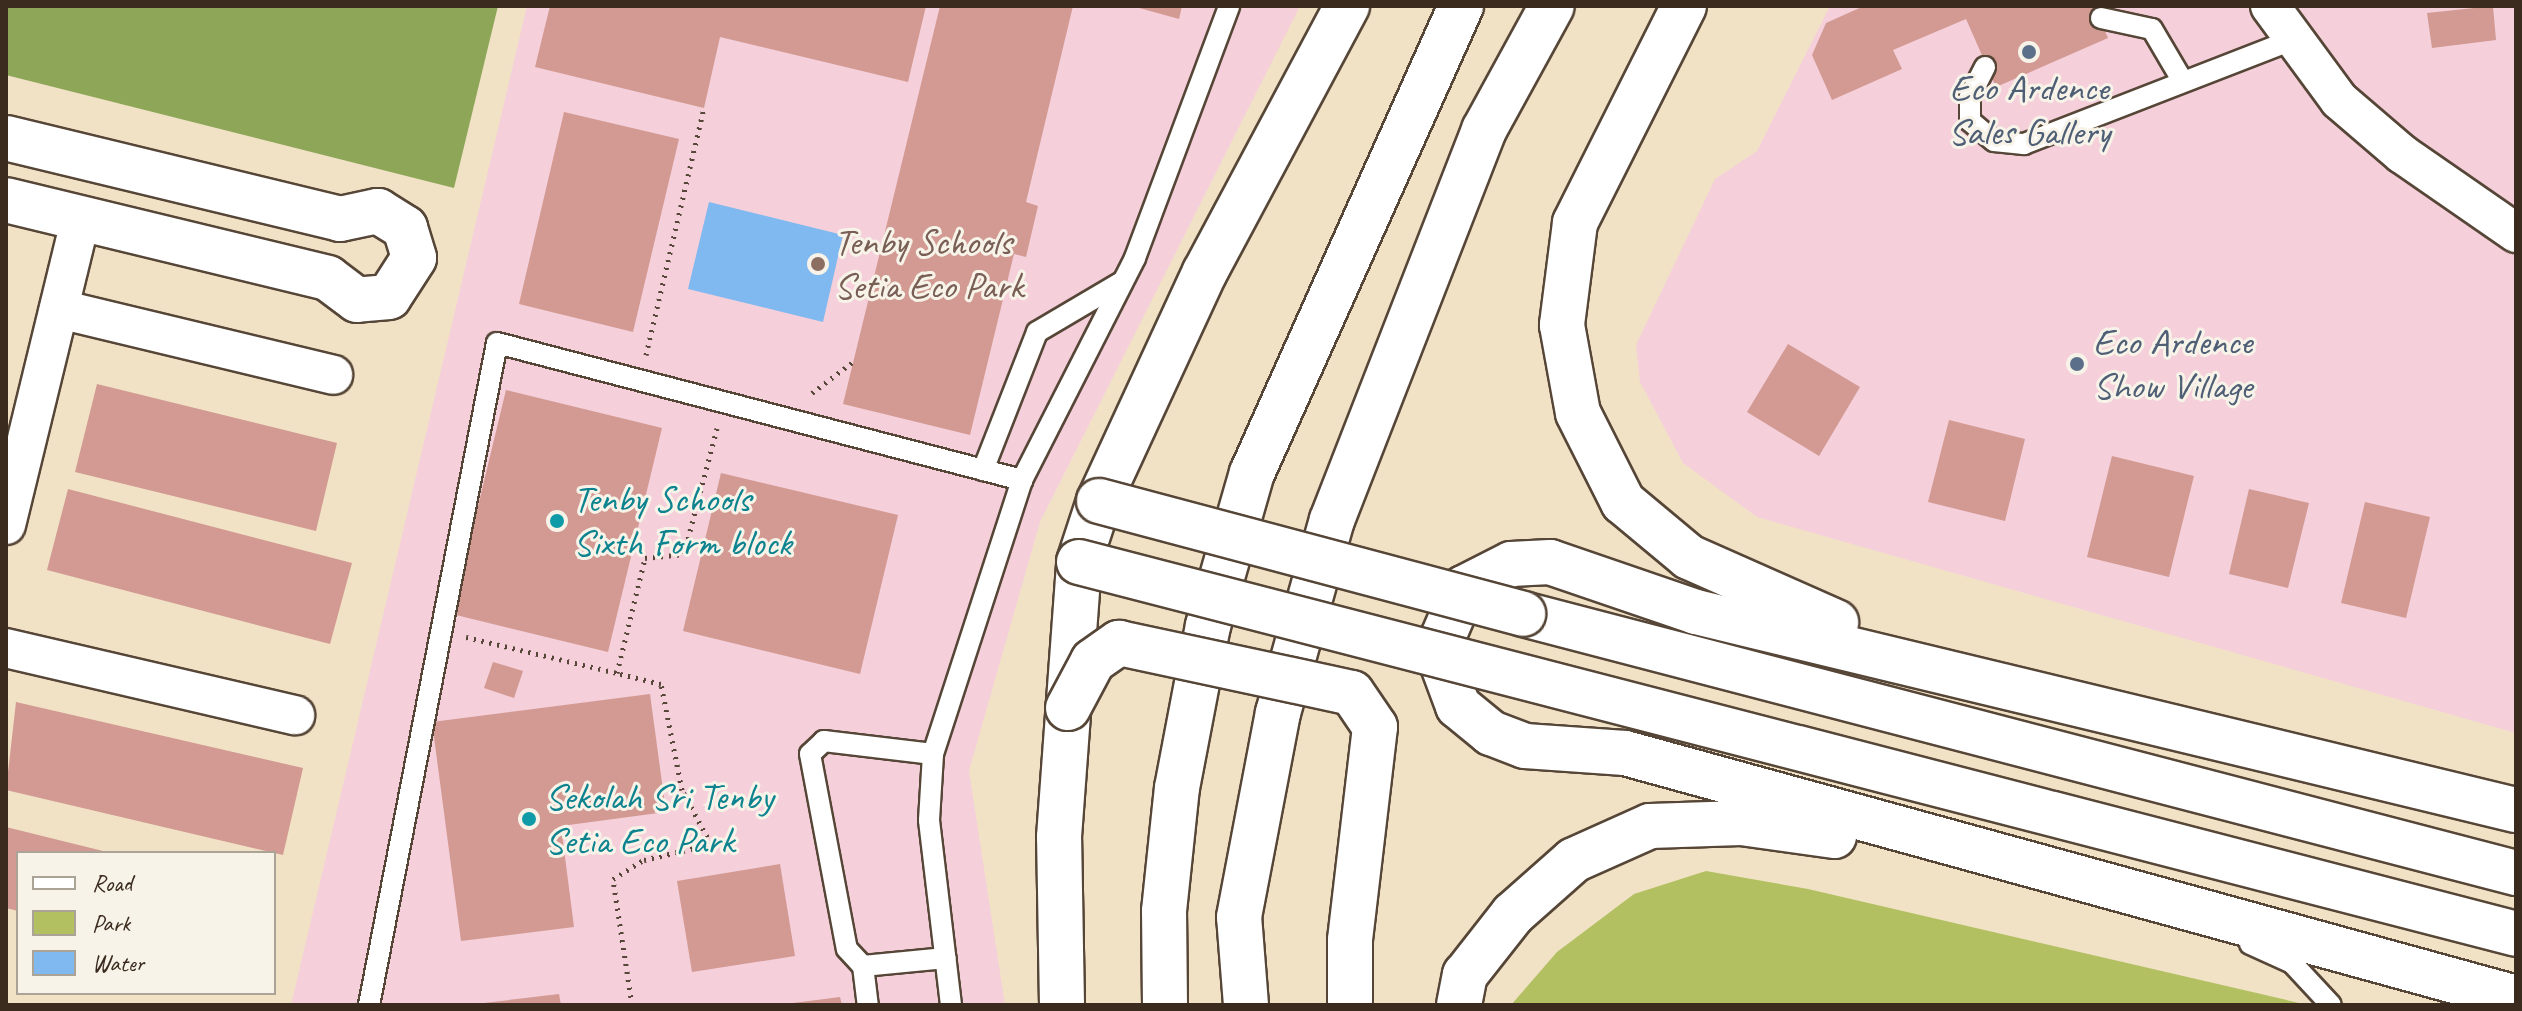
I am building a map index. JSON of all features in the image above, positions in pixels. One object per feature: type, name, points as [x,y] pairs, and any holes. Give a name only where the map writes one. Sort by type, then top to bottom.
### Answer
[{"type":"main road","points":[[1062,1005],[1059,837],[1079,562],[1099,501],[1205,272],[1347,6]]},
{"type":"main road","points":[[1165,1005],[1164,911],[1177,788],[1208,626],[1252,473],[1461,6]]},
{"type":"main road","points":[[1246,1005],[1239,917],[1278,713],[1332,520],[1484,130],[1552,6]]},
{"type":"main road","points":[[1684,6],[1575,223],[1562,325],[1578,413],[1623,502],[1689,557],[1967,673]]},
{"type":"main road","points":[[6,138],[340,219],[378,211],[405,228],[414,258],[389,297],[357,300],[328,278],[6,200]]},
{"type":"main road","points":[[1099,501],[2516,873]]},
{"type":"main road","points":[[1079,562],[2516,934]]},
{"type":"main road","points":[[2516,807],[1967,673],[1696,612],[1550,562],[1511,564],[1464,588],[1441,660],[1471,721],[1525,746],[1625,753],[2045,871],[2516,998]]},
{"type":"main road","points":[[1068,708],[1093,661],[1119,643],[1352,693],[1375,727],[1350,940],[1350,1005]]},
{"type":"main road","points":[[1459,1005],[1465,975],[1513,914],[1574,860],[1650,826],[1741,823],[2045,871]]},
{"type":"street","points":[[2270,6],[2290,41],[2339,100],[2402,154],[2516,233]]},
{"type":"street","points":[[6,525],[81,218]]},
{"type":"street","points":[[59,309],[333,375]]},
{"type":"street","points":[[6,648],[295,715]]},
{"type":"lane","points":[[951,1005],[929,820],[933,754],[1022,480],[1122,282],[1186,136],[1229,6]]},
{"type":"lane","points":[[2101,18],[2152,29],[2182,80]]},
{"type":"lane","points":[[1985,67],[1970,96],[1970,121],[2009,145],[2290,41]]},
{"type":"lane","points":[[983,470],[1037,332],[1122,282]]},
{"type":"lane","points":[[369,1005],[497,343],[1022,480]]},
{"type":"lane","points":[[868,1005],[863,966],[841,937],[810,754],[824,741],[933,754]]},
{"type":"lane","points":[[2045,871],[2218,929],[2292,963],[2331,1005]]},
{"type":"lane","points":[[863,966],[946,958]]},
{"type":"path","points":[[659,359],[645,354],[704,108]]},
{"type":"path","points":[[801,391],[816,394],[854,361]]},
{"type":"path","points":[[617,673],[645,558],[684,554],[723,402]]},
{"type":"path","points":[[442,631],[661,684],[682,790],[711,844],[644,860],[613,879],[632,1005]]},
{"type":"shaded area","name":"Tenby Schools Setia Eco Park","points":[[527,6],[1300,6],[1040,522],[969,771],[1005,1005],[291,1005]]},
{"type":"shaded area","name":"Eco Ardence Show Village","points":[[1830,6],[2516,6],[2516,733],[1757,517],[1683,463],[1640,382],[1636,345],[1715,179],[1757,151]]},
{"type":"green space","points":[[6,6],[498,6],[454,188],[6,75]]},
{"type":"green space","points":[[1706,871],[1808,889],[2308,1005],[1511,1005],[1557,952],[1634,894]]},
{"type":"water","points":[[709,202],[843,235],[823,322],[688,289]]},
{"type":"building","points":[[550,6],[926,6],[908,82],[720,37],[704,108],[535,67]]},
{"type":"building","points":[[940,6],[1073,6],[1026,202],[1038,206],[1026,257],[1014,254],[970,435],[843,404]]},
{"type":"building","points":[[1132,6],[1182,6],[1179,19]]},
{"type":"building","name":"Eco Ardence Sales Gallery","points":[[1864,6],[2094,6],[2108,38],[1996,87],[1966,19],[1893,50],[1902,69],[1832,100],[1812,55],[1826,23]]},
{"type":"building","points":[[2493,6],[2496,40],[2432,48],[2427,13]]},
{"type":"building","points":[[564,112],[679,139],[633,332],[519,304]]},
{"type":"building","points":[[1788,344],[1860,387],[1819,456],[1747,412]]},
{"type":"building","points":[[97,384],[337,443],[316,531],[75,472]]},
{"type":"building","name":"Tenby Schools Sixth Form block","points":[[506,390],[662,428],[608,652],[452,614]]},
{"type":"building","points":[[1949,420],[2025,439],[2005,521],[1928,502]]},
{"type":"building","points":[[2112,456],[2194,476],[2169,577],[2087,557]]},
{"type":"building","points":[[721,473],[898,515],[860,674],[683,631]]},
{"type":"building","points":[[68,489],[352,563],[330,644],[47,570]]},
{"type":"building","points":[[2249,489],[2309,503],[2288,588],[2229,574]]},
{"type":"building","points":[[2365,502],[2430,517],[2406,618],[2341,603]]},
{"type":"building","points":[[493,662],[523,671],[514,698],[484,688]]},
{"type":"building","name":"Sekolah Sri Tenby Setia Eco Park","points":[[650,694],[666,812],[561,826],[574,927],[461,941],[432,722]]},
{"type":"building","points":[[16,702],[303,768],[283,855],[6,790]]},
{"type":"building","points":[[6,827],[103,851],[16,851],[16,910],[6,908]]},
{"type":"building","points":[[780,864],[795,956],[692,972],[677,881]]},
{"type":"building","points":[[559,994],[561,1005],[484,1005],[484,1003]]},
{"type":"building","points":[[840,997],[842,1005],[793,1005],[793,1003]]},
{"type":"place","name":"Eco Ardence Sales Gallery","points":[[2029,52]]},
{"type":"place","name":"Tenby Schools Setia Eco Park","points":[[818,264]]},
{"type":"place","name":"Eco Ardence Show Village","points":[[2077,364]]},
{"type":"place","name":"Tenby Schools Sixth Form block","points":[[557,521]]},
{"type":"place","name":"Sekolah Sri Tenby Setia Eco Park","points":[[529,819]]}]
